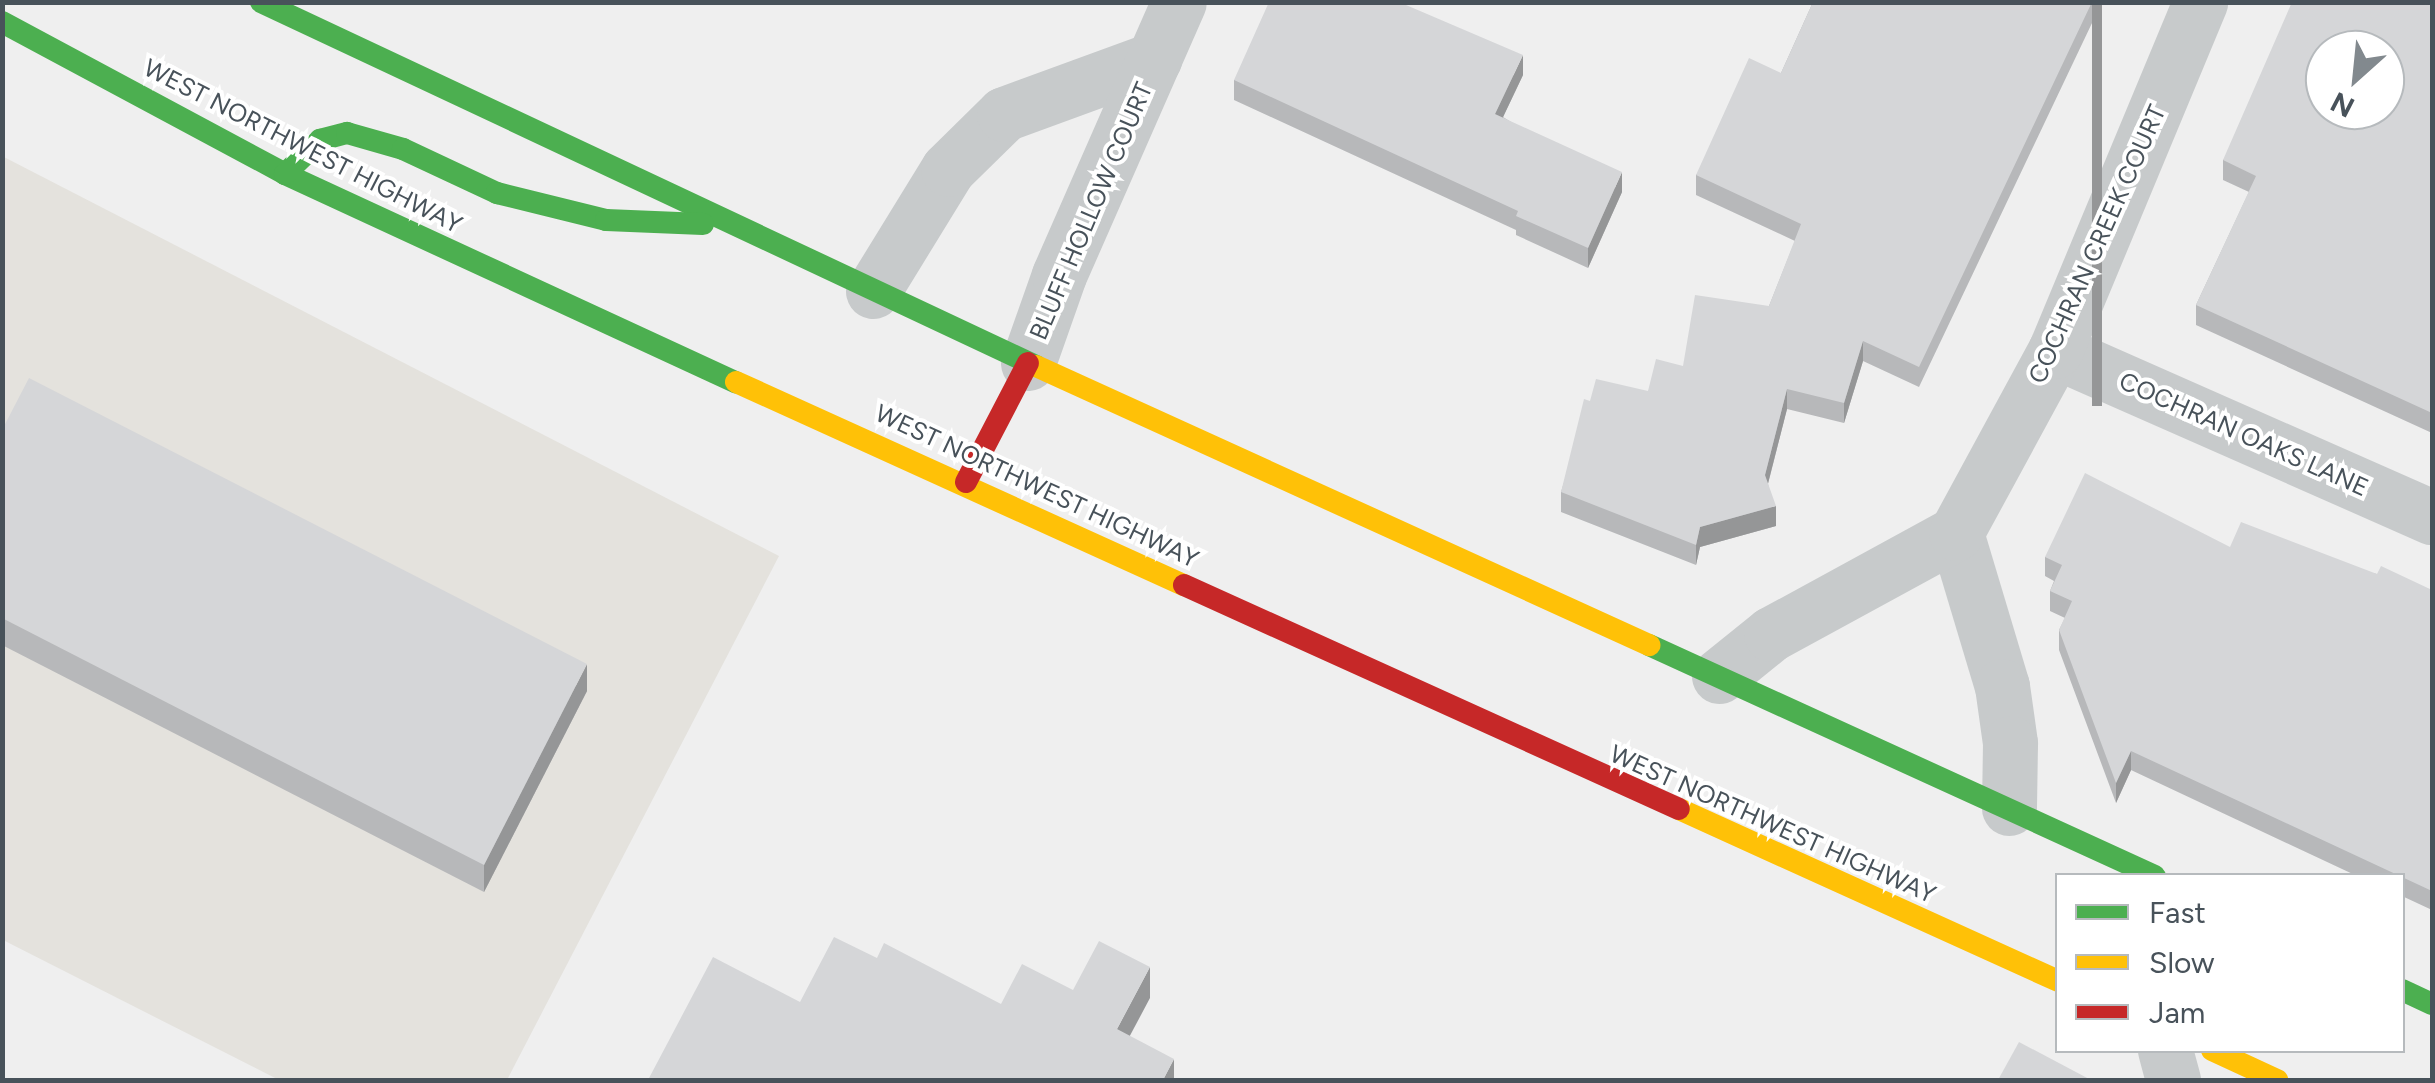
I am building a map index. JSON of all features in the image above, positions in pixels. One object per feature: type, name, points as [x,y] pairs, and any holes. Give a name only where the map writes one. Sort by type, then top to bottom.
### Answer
[{"type":"main road","points":[[261,2],[726,224],[2149,873]]},
{"type":"main road","name":"WEST NORTHWEST HIGHWAY","points":[[2,22],[286,174],[2055,980]]},
{"type":"main road","points":[[286,174],[320,140],[348,132],[403,149],[497,193],[606,220],[726,224]]},
{"type":"main road","points":[[966,482],[1028,363]]},
{"type":"main road","points":[[2405,991],[2432,1004]]},
{"type":"main road","points":[[2218,1053],[2277,1080]]},
{"type":"street","name":"BLUFF HOLLOW COURT","points":[[1028,363],[1059,275],[1179,2]]},
{"type":"street","name":"COCHRAN CREEK COURT","points":[[1956,533],[2056,351],[2200,2]]},
{"type":"street","name":"BLUFF HOLLOW COURT","points":[[873,291],[948,169],[1004,114],[1154,59]]},
{"type":"street","name":"COCHRAN OAKS LANE","points":[[2056,351],[2432,517]]},
{"type":"street","points":[[1719,676],[1771,634],[1956,533],[2002,686],[2010,743],[2008,808]]},
{"type":"street","points":[[2166,1053],[2173,1080]]},
{"type":"shaded area","points":[[2,156],[779,556],[507,1080],[279,1080],[3,940]]},
{"type":"building","points":[[1269,2],[1399,2],[1523,55],[1495,114],[1622,172],[1588,248],[1516,216],[1518,211],[1234,80]]},
{"type":"building","points":[[1813,2],[2092,2],[1919,367],[1863,341],[1844,403],[1787,389],[1765,475],[1776,506],[1700,527],[1696,545],[1561,492],[1584,399],[1590,401],[1596,379],[1648,391],[1656,359],[1683,366],[1695,295],[1769,306],[1801,224],[1696,175],[1749,58],[1781,73]]},
{"type":"building","points":[[2292,2],[2432,2],[2432,413],[2196,305],[2256,176],[2223,160]]},
{"type":"building","points":[[29,378],[587,664],[484,865],[2,618],[2,430]]},
{"type":"building","points":[[2085,473],[2230,547],[2241,522],[2377,574],[2381,566],[2432,590],[2432,891],[2405,878],[2405,873],[2393,873],[2131,751],[2116,783],[2059,630],[2072,601],[2050,591],[2062,565],[2045,557]]},
{"type":"building","points":[[834,937],[877,958],[884,943],[1001,1004],[1022,964],[1073,990],[1099,941],[1150,967],[1117,1029],[1174,1059],[1163,1080],[648,1080],[713,957],[800,1002]]},
{"type":"building","points":[[2019,1042],[2091,1080],[1998,1080]]},
{"type":"traffic: fast","points":[[261,2],[1036,366]]},
{"type":"traffic: fast","points":[[2,22],[285,174],[736,382]]},
{"type":"traffic: fast","points":[[285,174],[320,140],[347,133],[403,149],[497,193],[606,220],[703,224]]},
{"type":"traffic: fast","points":[[1649,645],[2148,873]]},
{"type":"traffic: fast","points":[[2405,991],[2432,1004]]},
{"type":"traffic: slow","points":[[1036,366],[1649,645]]},
{"type":"traffic: slow","points":[[736,382],[1184,585]]},
{"type":"traffic: slow","points":[[1679,809],[2055,980]]},
{"type":"traffic: slow","points":[[2218,1053],[2277,1080]]},
{"type":"traffic: jam","points":[[966,482],[1028,363]]},
{"type":"traffic: jam","points":[[1184,585],[1679,809]]}]
